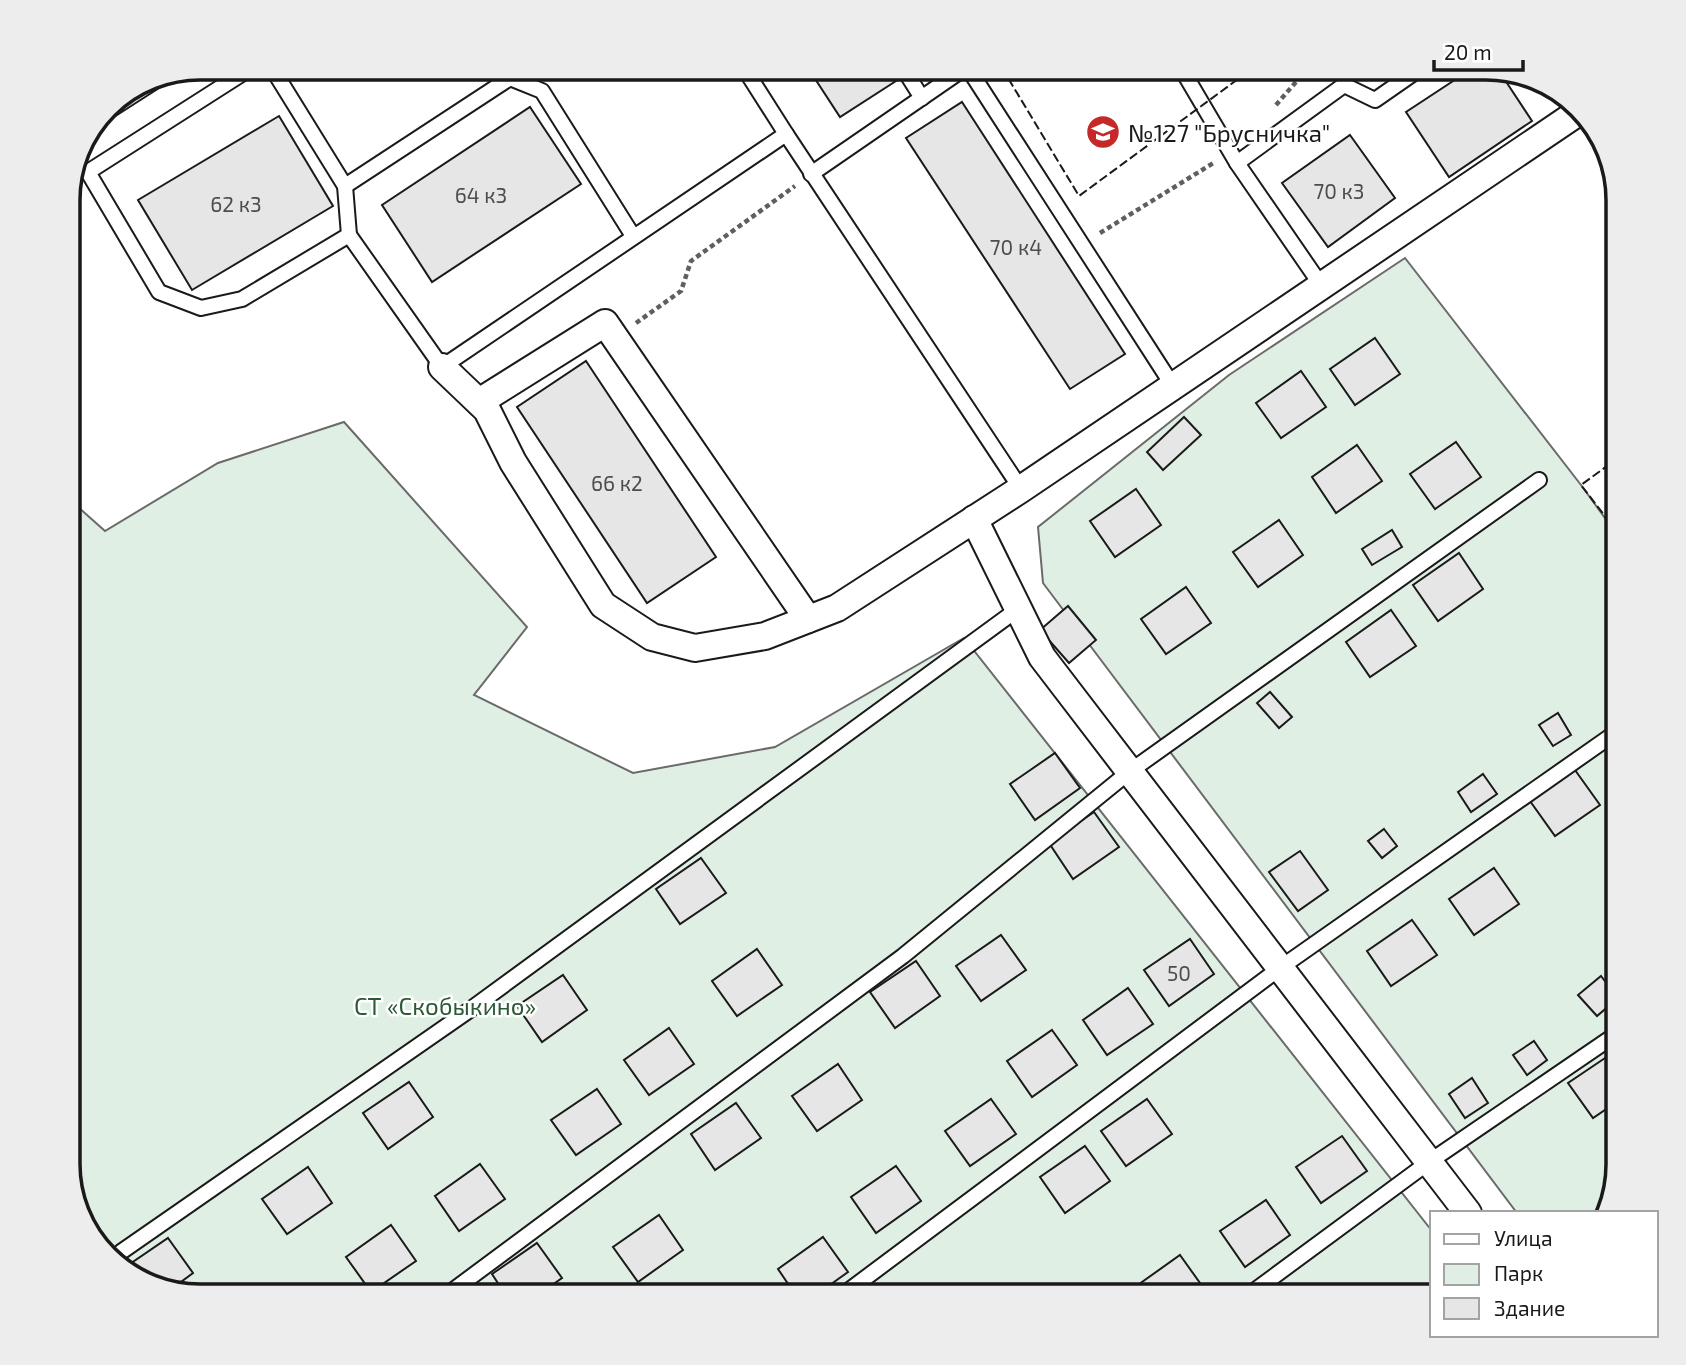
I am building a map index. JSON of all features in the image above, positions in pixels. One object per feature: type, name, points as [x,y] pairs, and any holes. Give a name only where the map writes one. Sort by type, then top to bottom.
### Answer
[{"type":"street","points":[[442,368],[486,410],[513,463],[603,606],[652,637],[695,648],[765,636],[837,608],[1021,489],[1571,117]]},
{"type":"street","points":[[479,402],[604,323],[808,619]]},
{"type":"street","points":[[974,519],[1042,657],[1466,1211]]},
{"type":"lane","points":[[232,80],[88,172],[159,292],[201,308],[242,299],[349,235]]},
{"type":"lane","points":[[279,80],[345,186],[349,235],[442,368],[786,134]]},
{"type":"lane","points":[[345,186],[507,80]]},
{"type":"lane","points":[[515,80],[542,91],[633,236]]},
{"type":"lane","points":[[752,80],[811,174],[1021,489]]},
{"type":"lane","points":[[910,80],[922,99]]},
{"type":"lane","points":[[811,174],[950,80]]},
{"type":"lane","points":[[975,80],[1173,386]]},
{"type":"lane","points":[[1188,80],[1233,158],[1321,285]]},
{"type":"lane","points":[[1233,158],[1344,85],[1375,100],[1404,80]]},
{"type":"lane","points":[[461,1284],[903,956],[1129,772],[1539,480]]},
{"type":"lane","points":[[121,1252],[471,1009],[1017,609]]},
{"type":"lane","points":[[857,1284],[1280,968],[1606,739]]},
{"type":"lane","points":[[1264,1284],[1429,1162],[1606,1040]]},
{"type":"path","points":[[1082,244],[1233,158]]},
{"type":"path","points":[[615,337],[681,291],[691,261],[811,174]]},
{"type":"green space","points":[[1405,258],[1606,519],[1606,1164],[1595,1211],[1515,1211],[1043,583],[1038,527],[1229,375]]},
{"type":"green space","name":"СТ «Скобыкино»","points":[[344,422],[527,627],[474,695],[633,773],[775,747],[964,638],[1430,1228],[1430,1284],[201,1284],[162,1278],[141,1268],[122,1255],[105,1237],[93,1217],[81,1172],[81,510],[105,531],[218,463]]},
{"type":"building","points":[[816,80],[895,80],[896,81],[840,117]]},
{"type":"building","points":[[1455,80],[1485,80],[1507,83],[1532,121],[1449,177],[1406,112]]},
{"type":"building","points":[[157,89],[118,115],[134,101]]},
{"type":"building","points":[[962,102],[1125,354],[1070,389],[906,138]]},
{"type":"building","points":[[530,107],[581,184],[432,282],[382,205]]},
{"type":"building","points":[[279,116],[333,206],[192,290],[138,200]]},
{"type":"building","points":[[1350,135],[1395,198],[1328,247],[1282,183]]},
{"type":"building","points":[[1375,338],[1400,374],[1355,405],[1330,369]]},
{"type":"building","points":[[586,361],[716,557],[647,603],[517,407]]},
{"type":"building","points":[[1301,371],[1326,407],[1281,438],[1256,403]]},
{"type":"building","points":[[1184,417],[1201,435],[1163,470],[1147,452]]},
{"type":"building","points":[[1456,442],[1481,477],[1435,509],[1410,474]]},
{"type":"building","points":[[1357,445],[1382,481],[1336,513],[1312,477]]},
{"type":"building","points":[[1136,489],[1161,525],[1115,557],[1090,521]]},
{"type":"building","points":[[1279,520],[1303,555],[1258,587],[1233,552]]},
{"type":"building","points":[[1392,530],[1402,547],[1372,565],[1362,549]]},
{"type":"building","points":[[1459,553],[1483,589],[1438,621],[1413,585]]},
{"type":"building","points":[[1186,587],[1211,623],[1166,654],[1141,619]]},
{"type":"building","points":[[1068,606],[1096,640],[1069,663],[1040,630]]},
{"type":"building","points":[[1391,610],[1416,646],[1370,677],[1346,642]]},
{"type":"building","points":[[1270,692],[1292,717],[1279,728],[1257,703]]},
{"type":"building","points":[[1558,713],[1571,735],[1553,746],[1539,725]]},
{"type":"building","points":[[1055,753],[1080,788],[1035,820],[1010,784]]},
{"type":"building","points":[[1575,770],[1600,805],[1555,836],[1530,801]]},
{"type":"building","points":[[1483,774],[1497,794],[1471,812],[1458,792]]},
{"type":"building","points":[[1094,812],[1119,847],[1073,879],[1049,843]]},
{"type":"building","points":[[1384,829],[1397,846],[1382,858],[1368,841]]},
{"type":"building","points":[[1300,851],[1328,890],[1298,911],[1269,872]]},
{"type":"building","points":[[701,858],[726,893],[680,924],[656,889]]},
{"type":"building","points":[[1494,868],[1519,904],[1474,935],[1449,899]]},
{"type":"building","points":[[1412,920],[1437,955],[1391,986],[1367,951]]},
{"type":"building","points":[[1001,935],[1026,970],[981,1001],[956,966]]},
{"type":"building","points":[[1190,939],[1214,974],[1169,1006],[1144,970]]},
{"type":"building","points":[[757,949],[782,985],[737,1016],[712,981]]},
{"type":"building","points":[[916,961],[940,996],[895,1028],[870,992]]},
{"type":"building","points":[[563,975],[587,1010],[542,1042],[517,1006]]},
{"type":"building","points":[[1601,976],[1606,982],[1606,1008],[1597,1016],[1578,995]]},
{"type":"building","points":[[1128,988],[1153,1024],[1107,1055],[1083,1020]]},
{"type":"building","points":[[669,1028],[694,1064],[649,1095],[624,1060]]},
{"type":"building","points":[[1052,1030],[1077,1065],[1032,1097],[1007,1061]]},
{"type":"building","points":[[1534,1041],[1547,1060],[1527,1075],[1513,1055]]},
{"type":"building","points":[[1606,1057],[1606,1109],[1593,1118],[1568,1083]]},
{"type":"building","points":[[838,1064],[862,1100],[817,1131],[792,1096]]},
{"type":"building","points":[[1472,1078],[1488,1103],[1465,1118],[1449,1094]]},
{"type":"building","points":[[409,1082],[433,1117],[388,1149],[363,1113]]},
{"type":"building","points":[[597,1089],[621,1124],[576,1155],[551,1120]]},
{"type":"building","points":[[991,1099],[1016,1134],[970,1166],[945,1131]]},
{"type":"building","points":[[1147,1099],[1172,1134],[1126,1166],[1101,1131]]},
{"type":"building","points":[[736,1103],[761,1138],[715,1170],[691,1134]]},
{"type":"building","points":[[1342,1136],[1367,1171],[1321,1203],[1296,1167]]},
{"type":"building","points":[[1085,1146],[1110,1181],[1065,1213],[1040,1177]]},
{"type":"building","points":[[480,1164],[505,1199],[459,1231],[435,1196]]},
{"type":"building","points":[[896,1166],[921,1201],[876,1233],[851,1197]]},
{"type":"building","points":[[308,1167],[332,1203],[287,1234],[262,1199]]},
{"type":"building","points":[[1266,1200],[1290,1235],[1245,1267],[1220,1231]]},
{"type":"building","points":[[659,1215],[683,1250],[638,1282],[613,1247]]},
{"type":"building","points":[[391,1225],[416,1261],[383,1284],[365,1284],[346,1257]]},
{"type":"building","points":[[823,1237],[848,1272],[831,1284],[788,1284],[778,1269]]},
{"type":"building","points":[[168,1238],[193,1273],[181,1282],[162,1278],[133,1262]]},
{"type":"building","points":[[537,1243],[562,1278],[553,1284],[499,1284],[492,1274]]},
{"type":"building","points":[[1180,1255],[1201,1284],[1139,1284]]},
{"type":"fence","points":[[1009,80],[1079,196],[1237,80]]},
{"type":"fence","points":[[1606,467],[1581,485],[1606,517]]},
{"type":"place","name":"№127 \"Брусничка\"","points":[[1103,132]]}]
